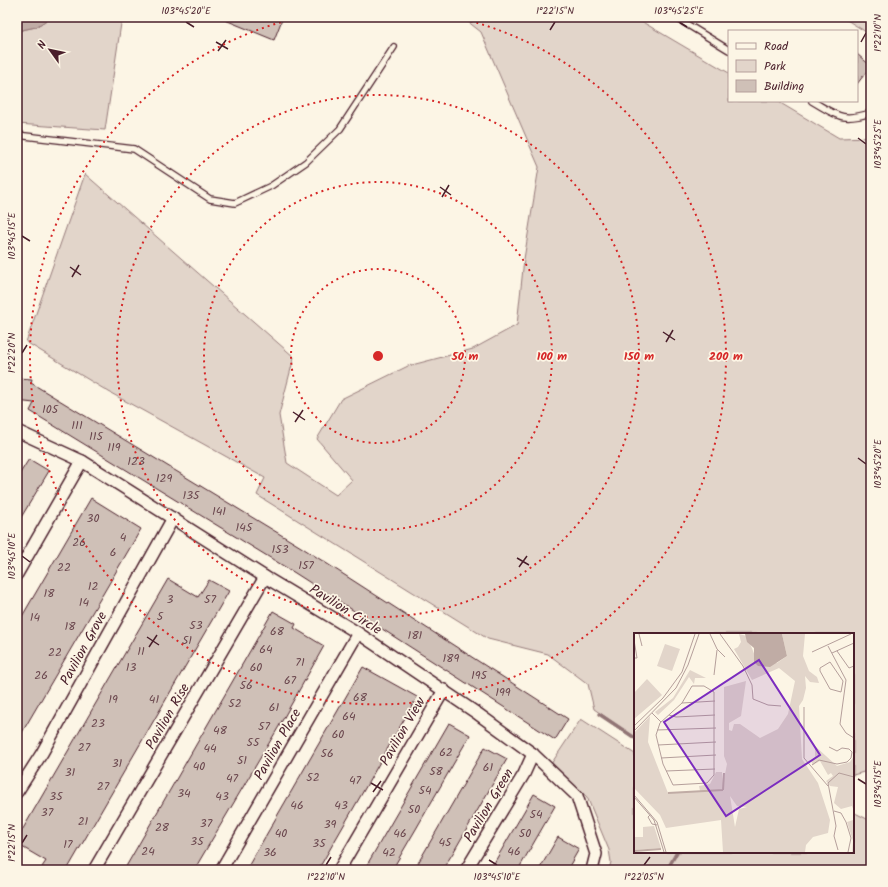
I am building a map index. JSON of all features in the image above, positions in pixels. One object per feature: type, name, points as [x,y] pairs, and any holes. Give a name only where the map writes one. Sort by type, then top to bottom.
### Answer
[{"type":"street","name":"Pavilion Circle","points":[[17,430],[82,461],[265,577],[358,633],[444,690],[532,754],[577,796],[596,854],[592,870]]},
{"type":"street","points":[[17,574],[82,461]]},
{"type":"street","name":"Pavilion Grove","points":[[17,792],[42,753],[173,518]]},
{"type":"street","name":"Pavilion Rise","points":[[94,870],[265,577]]},
{"type":"street","name":"Pavilion Place","points":[[221,870],[358,633]]},
{"type":"street","name":"Pavilion View","points":[[338,870],[444,690]]},
{"type":"street","name":"Pavilion Green","points":[[466,870],[524,774],[532,754]]},
{"type":"lane","points":[[675,17],[728,49]]},
{"type":"lane","points":[[17,135],[134,149],[210,199],[235,203],[271,186],[306,162],[334,135],[340,129],[394,47]]},
{"type":"lane","points":[[814,102],[841,118],[854,118],[871,113]]},
{"type":"green space","points":[[51,17],[122,17],[105,130],[17,124],[17,31],[36,27]]},
{"type":"green space","points":[[462,17],[634,17],[728,72],[728,102],[779,102],[839,138],[871,137],[871,770],[854,775],[854,633],[634,633],[634,736],[594,709],[588,684],[548,654],[488,639],[257,495],[265,478],[109,392],[26,342],[85,174],[294,357],[279,415],[287,463],[336,495],[352,480],[317,439],[341,399],[408,366],[473,349],[517,325],[524,259],[539,167],[481,32]]},
{"type":"green space","points":[[842,17],[871,17],[871,35]]},
{"type":"green space","points":[[581,719],[634,753],[634,853],[854,853],[854,812],[871,821],[871,870],[609,870],[611,862],[609,850],[587,797],[551,764]]},
{"type":"shaded area","points":[[17,17],[51,17],[36,27],[17,31]]},
{"type":"building","points":[[218,17],[283,17],[274,40]]},
{"type":"building","points":[[858,55],[871,66],[858,83]]},
{"type":"building","points":[[17,378],[32,379],[31,383],[301,547],[568,719],[555,740],[295,573],[30,411],[34,403],[17,401]]},
{"type":"building","points":[[29,459],[49,471],[17,524],[17,478]]},
{"type":"building","points":[[91,498],[141,529],[17,741],[17,625]]},
{"type":"building","points":[[168,579],[198,597],[209,580],[229,591],[67,870],[48,870],[42,867],[46,861],[17,844],[17,839]]},
{"type":"building","points":[[273,611],[296,624],[294,628],[324,646],[278,728],[194,870],[124,870]]},
{"type":"building","points":[[363,667],[417,697],[318,870],[246,870]]},
{"type":"building","points":[[449,723],[470,735],[416,829],[392,870],[364,870]]},
{"type":"building","points":[[485,747],[507,759],[453,853],[442,870],[414,870]]},
{"type":"building","points":[[534,794],[555,806],[518,870],[490,870]]},
{"type":"building","points":[[558,837],[579,849],[567,870],[539,870]]},
{"type":"waterway","points":[[599,714],[634,737]]},
{"type":"waterway","points":[[667,870],[676,853]]}]
